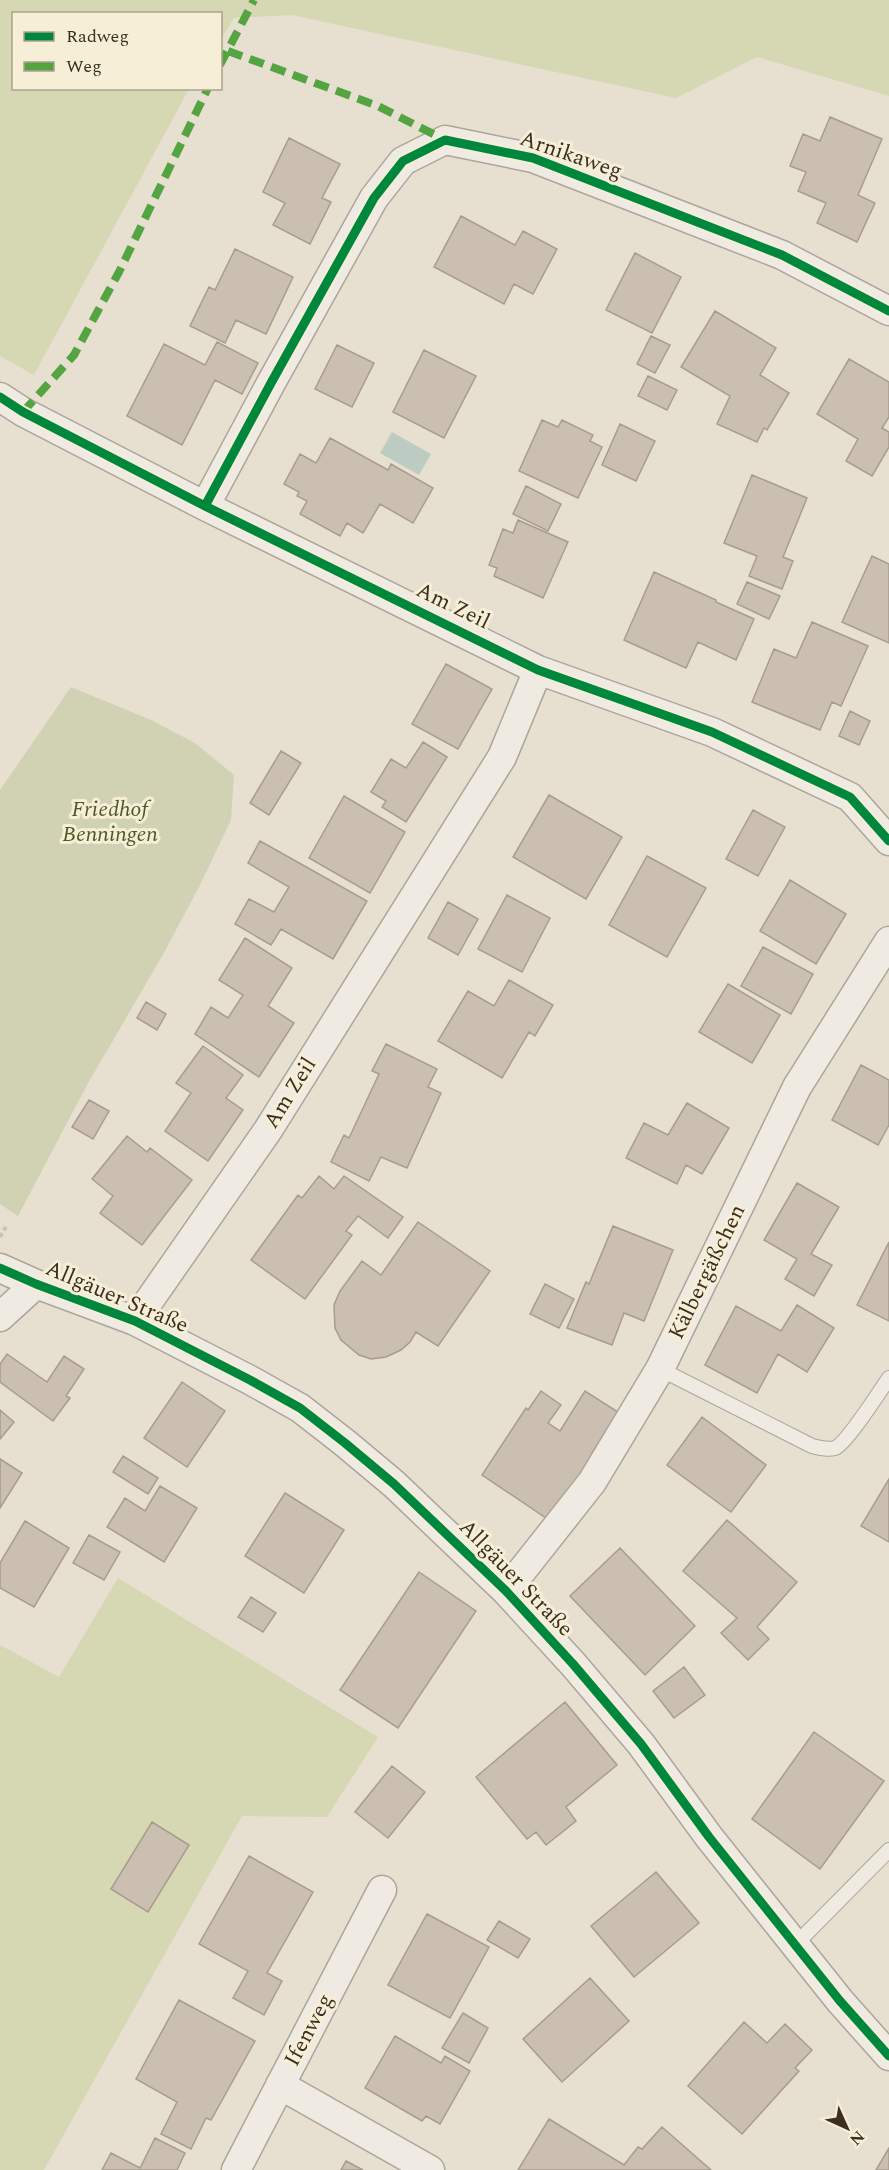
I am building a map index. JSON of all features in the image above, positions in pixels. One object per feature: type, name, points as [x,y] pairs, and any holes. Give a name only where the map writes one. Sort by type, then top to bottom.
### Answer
[{"type":"street","name":"Arnikaweg","points":[[206,506],[271,383],[374,198],[403,161],[445,140],[533,158],[782,255],[889,312]]},
{"type":"street","name":"Am Zeil","points":[[0,397],[23,412],[206,506],[538,670],[712,732],[850,797],[889,841]]},
{"type":"street","name":"Am Zeil","points":[[135,1321],[268,1130],[502,757],[538,670]]},
{"type":"street","name":"Kälbergäßchen","points":[[506,1591],[592,1482],[660,1369],[797,1087],[889,941]]},
{"type":"street","name":"Allgäuer Straße","points":[[0,1268],[135,1321],[194,1350],[300,1408],[394,1484],[506,1591],[641,1744],[795,1945],[840,2001],[889,2056]]},
{"type":"street","points":[[0,1317],[36,1284]]},
{"type":"street","name":"Ifenweg","points":[[236,2170],[382,1890]]},
{"type":"street","points":[[280,2085],[430,2170]]},
{"type":"lane","points":[[660,1369],[812,1446],[824,1449],[837,1448],[846,1439],[889,1378]]},
{"type":"lane","points":[[795,1945],[889,1850]]},
{"type":"path","points":[[0,1238],[8,1225]]},
{"type":"green space","points":[[0,0],[889,0],[889,96],[757,57],[676,98],[292,15],[234,18],[222,37],[222,12],[12,12],[12,90],[188,90],[34,375],[0,356]]},
{"type":"green space","name":"Friedhof Benningen","points":[[71,687],[151,720],[195,743],[234,775],[231,820],[161,958],[87,1085],[18,1216],[0,1204],[0,790]]},
{"type":"green space","points":[[118,1578],[378,1737],[327,1817],[242,1816],[44,2170],[0,2170],[0,1645],[59,1677]]},
{"type":"shaded area","points":[[392,432],[431,454],[419,475],[380,453]]},
{"type":"building","points":[[830,117],[882,139],[858,195],[875,203],[857,242],[817,223],[826,203],[798,191],[806,172],[790,166],[803,134],[820,141]]},
{"type":"building","points":[[289,138],[340,164],[322,198],[331,202],[310,244],[273,225],[285,203],[263,192]]},
{"type":"building","points":[[461,216],[515,245],[523,231],[557,249],[533,294],[514,284],[504,304],[434,267]]},
{"type":"building","points":[[235,249],[293,277],[266,334],[236,320],[225,343],[190,326],[209,287],[215,290]]},
{"type":"building","points":[[635,253],[681,277],[652,333],[606,310]]},
{"type":"building","points":[[715,311],[776,348],[760,375],[789,393],[767,430],[764,428],[757,442],[717,424],[730,396],[681,367]]},
{"type":"building","points":[[651,336],[670,345],[655,373],[637,364]]},
{"type":"building","points":[[217,342],[258,363],[242,394],[215,380],[182,445],[127,416],[164,344],[205,365]]},
{"type":"building","points":[[337,345],[374,363],[352,407],[315,389]]},
{"type":"building","points":[[424,350],[476,376],[444,438],[393,412]]},
{"type":"building","points":[[849,359],[889,382],[889,417],[882,428],[889,432],[889,447],[872,476],[846,461],[858,439],[817,414]]},
{"type":"building","points":[[648,376],[677,390],[667,410],[638,396]]},
{"type":"building","points":[[542,420],[558,427],[562,420],[593,435],[590,441],[602,447],[578,498],[519,471]]},
{"type":"building","points":[[620,424],[655,441],[636,481],[602,465]]},
{"type":"building","points":[[330,438],[388,470],[391,464],[433,488],[413,523],[380,504],[363,533],[347,523],[340,536],[300,514],[307,501],[297,496],[299,492],[284,484],[300,454],[316,463]]},
{"type":"building","points":[[752,475],[807,498],[783,557],[793,561],[782,589],[749,576],[757,556],[724,543]]},
{"type":"building","points":[[526,486],[561,504],[548,531],[513,514]]},
{"type":"building","points":[[518,520],[568,542],[543,598],[494,576],[497,568],[489,565],[503,529],[513,533]]},
{"type":"building","points":[[872,556],[889,564],[889,643],[842,622]]},
{"type":"building","points":[[654,572],[754,619],[736,660],[698,642],[686,668],[624,640]]},
{"type":"building","points":[[747,582],[780,596],[769,619],[737,604]]},
{"type":"building","points":[[812,622],[868,646],[841,706],[832,702],[820,730],[752,702],[774,649],[796,658]]},
{"type":"building","points":[[446,664],[492,689],[458,749],[412,724]]},
{"type":"building","points":[[850,711],[870,721],[859,745],[839,736]]},
{"type":"building","points":[[423,742],[447,757],[406,822],[382,807],[386,801],[371,792],[391,759],[406,768]]},
{"type":"building","points":[[281,751],[301,763],[269,815],[250,803]]},
{"type":"building","points":[[549,795],[622,837],[586,899],[513,857]]},
{"type":"building","points":[[344,796],[405,832],[370,893],[309,858]]},
{"type":"building","points":[[753,810],[785,827],[758,876],[726,859]]},
{"type":"building","points":[[260,841],[367,901],[333,959],[281,929],[271,945],[235,924],[249,899],[274,912],[289,887],[248,863]]},
{"type":"building","points":[[647,856],[706,888],[667,957],[609,925]]},
{"type":"building","points":[[790,880],[846,914],[816,964],[760,931]]},
{"type":"building","points":[[507,895],[550,918],[522,972],[478,949]]},
{"type":"building","points":[[448,902],[478,919],[458,955],[428,938]]},
{"type":"building","points":[[245,938],[292,968],[268,1006],[294,1023],[259,1077],[195,1034],[211,1007],[228,1018],[243,995],[219,980]]},
{"type":"building","points":[[763,947],[813,974],[791,1014],[741,986]]},
{"type":"building","points":[[509,980],[553,1005],[535,1036],[529,1032],[502,1078],[438,1041],[468,991],[494,1006]]},
{"type":"building","points":[[728,984],[780,1015],[752,1063],[699,1032]]},
{"type":"building","points":[[146,1002],[166,1014],[157,1030],[137,1018]]},
{"type":"building","points":[[386,1044],[437,1069],[428,1087],[441,1093],[407,1168],[381,1157],[369,1181],[331,1162],[344,1135],[349,1138],[379,1074],[372,1071]]},
{"type":"building","points":[[203,1046],[243,1075],[226,1098],[243,1110],[208,1161],[165,1131],[191,1093],[176,1083]]},
{"type":"building","points":[[861,1065],[889,1080],[889,1125],[878,1145],[832,1120]]},
{"type":"building","points":[[89,1100],[109,1111],[93,1139],[72,1127]]},
{"type":"building","points":[[687,1103],[729,1128],[702,1174],[686,1165],[677,1184],[626,1158],[644,1123],[668,1135]]},
{"type":"building","points":[[127,1136],[147,1152],[150,1148],[192,1180],[142,1245],[100,1213],[113,1196],[92,1179]]},
{"type":"building","points":[[319,1176],[334,1189],[344,1176],[403,1217],[388,1238],[358,1216],[346,1231],[352,1235],[305,1299],[251,1260],[298,1195],[302,1198]]},
{"type":"building","points":[[797,1183],[839,1207],[811,1254],[832,1265],[814,1296],[785,1279],[797,1259],[764,1240]]},
{"type":"building","points":[[418,1222],[490,1271],[438,1346],[416,1332],[401,1350],[386,1357],[371,1359],[359,1355],[341,1340],[335,1328],[334,1305],[340,1291],[362,1261],[381,1275]]},
{"type":"building","points":[[613,1226],[673,1250],[644,1321],[624,1313],[612,1345],[567,1328],[586,1282],[589,1284]]},
{"type":"building","points":[[889,1242],[889,1321],[857,1305]]},
{"type":"building","points":[[545,1284],[574,1299],[559,1328],[530,1314]]},
{"type":"building","points":[[797,1305],[834,1328],[807,1372],[778,1354],[757,1393],[705,1365],[736,1306],[781,1331]]},
{"type":"building","points":[[7,1354],[47,1382],[64,1356],[84,1369],[66,1396],[70,1398],[53,1421],[0,1382],[0,1364]]},
{"type":"building","points":[[182,1382],[225,1411],[187,1467],[144,1438]]},
{"type":"building","points":[[541,1391],[561,1405],[548,1423],[560,1431],[585,1391],[618,1412],[592,1453],[594,1454],[549,1520],[482,1475],[526,1408],[528,1410]]},
{"type":"building","points":[[0,1410],[14,1422],[0,1439]]},
{"type":"building","points":[[702,1417],[766,1465],[731,1512],[667,1465]]},
{"type":"building","points":[[123,1456],[158,1478],[148,1494],[113,1472]]},
{"type":"building","points":[[0,1459],[22,1473],[0,1508]]},
{"type":"building","points":[[889,1479],[889,1542],[861,1526]]},
{"type":"building","points":[[160,1486],[197,1508],[164,1562],[107,1527],[125,1498],[145,1511]]},
{"type":"building","points":[[285,1493],[344,1530],[304,1593],[245,1556]]},
{"type":"building","points":[[727,1520],[797,1582],[757,1627],[769,1639],[748,1660],[721,1633],[737,1618],[683,1571]]},
{"type":"building","points":[[25,1521],[69,1548],[34,1607],[0,1588],[0,1563]]},
{"type":"building","points":[[89,1535],[120,1552],[104,1580],[73,1563]]},
{"type":"building","points":[[620,1548],[695,1626],[645,1675],[570,1596]]},
{"type":"building","points":[[419,1572],[476,1611],[398,1728],[340,1690]]},
{"type":"building","points":[[251,1597],[276,1613],[263,1632],[238,1617]]},
{"type":"building","points":[[684,1667],[705,1695],[674,1718],[653,1691]]},
{"type":"building","points":[[565,1702],[617,1765],[566,1807],[576,1821],[546,1845],[536,1832],[527,1839],[476,1777]]},
{"type":"building","points":[[814,1732],[884,1781],[820,1869],[752,1819]]},
{"type":"building","points":[[392,1766],[425,1792],[388,1838],[355,1812]]},
{"type":"building","points":[[152,1822],[189,1845],[148,1912],[111,1889]]},
{"type":"building","points":[[249,1856],[313,1892],[267,1973],[282,1981],[264,2015],[233,1998],[248,1971],[199,1944]]},
{"type":"building","points":[[656,1872],[699,1923],[634,1977],[591,1926]]},
{"type":"building","points":[[427,1914],[489,1947],[450,2018],[388,1985]]},
{"type":"building","points":[[499,1921],[530,1939],[518,1958],[487,1940]]},
{"type":"building","points":[[590,1978],[629,2021],[562,2082],[523,2039]]},
{"type":"building","points":[[179,2000],[255,2041],[211,2120],[206,2118],[191,2149],[161,2134],[177,2102],[136,2079]]},
{"type":"building","points":[[463,2013],[488,2028],[469,2063],[442,2048]]},
{"type":"building","points":[[744,2022],[767,2043],[785,2024],[812,2050],[795,2068],[799,2071],[742,2134],[688,2086]]},
{"type":"building","points":[[395,2036],[441,2063],[445,2056],[470,2071],[440,2124],[426,2116],[422,2121],[365,2088]]},
{"type":"building","points":[[549,2119],[624,2165],[638,2147],[642,2149],[662,2127],[711,2170],[518,2170]]},
{"type":"building","points":[[155,2138],[185,2153],[177,2170],[102,2170],[111,2153],[140,2168]]},
{"type":"building","points":[[889,2148],[889,2170],[876,2170]]},
{"type":"building","points":[[346,2161],[363,2170],[341,2170]]},
{"type":"marked path","points":[[222,61],[254,0]]},
{"type":"marked path","points":[[228,51],[378,106],[445,140]]},
{"type":"marked path","points":[[23,412],[74,355],[119,272],[207,90]]},
{"type":"cycle path","points":[[205,506],[374,198],[403,161],[445,140],[533,158],[782,255],[889,311]]},
{"type":"cycle path","points":[[0,397],[23,412],[205,506],[538,670],[712,732],[850,797],[889,841]]},
{"type":"cycle path","points":[[0,1268],[135,1321],[250,1380],[300,1408],[394,1484],[506,1591],[573,1664],[641,1744],[709,1837],[840,2001],[889,2056]]}]
